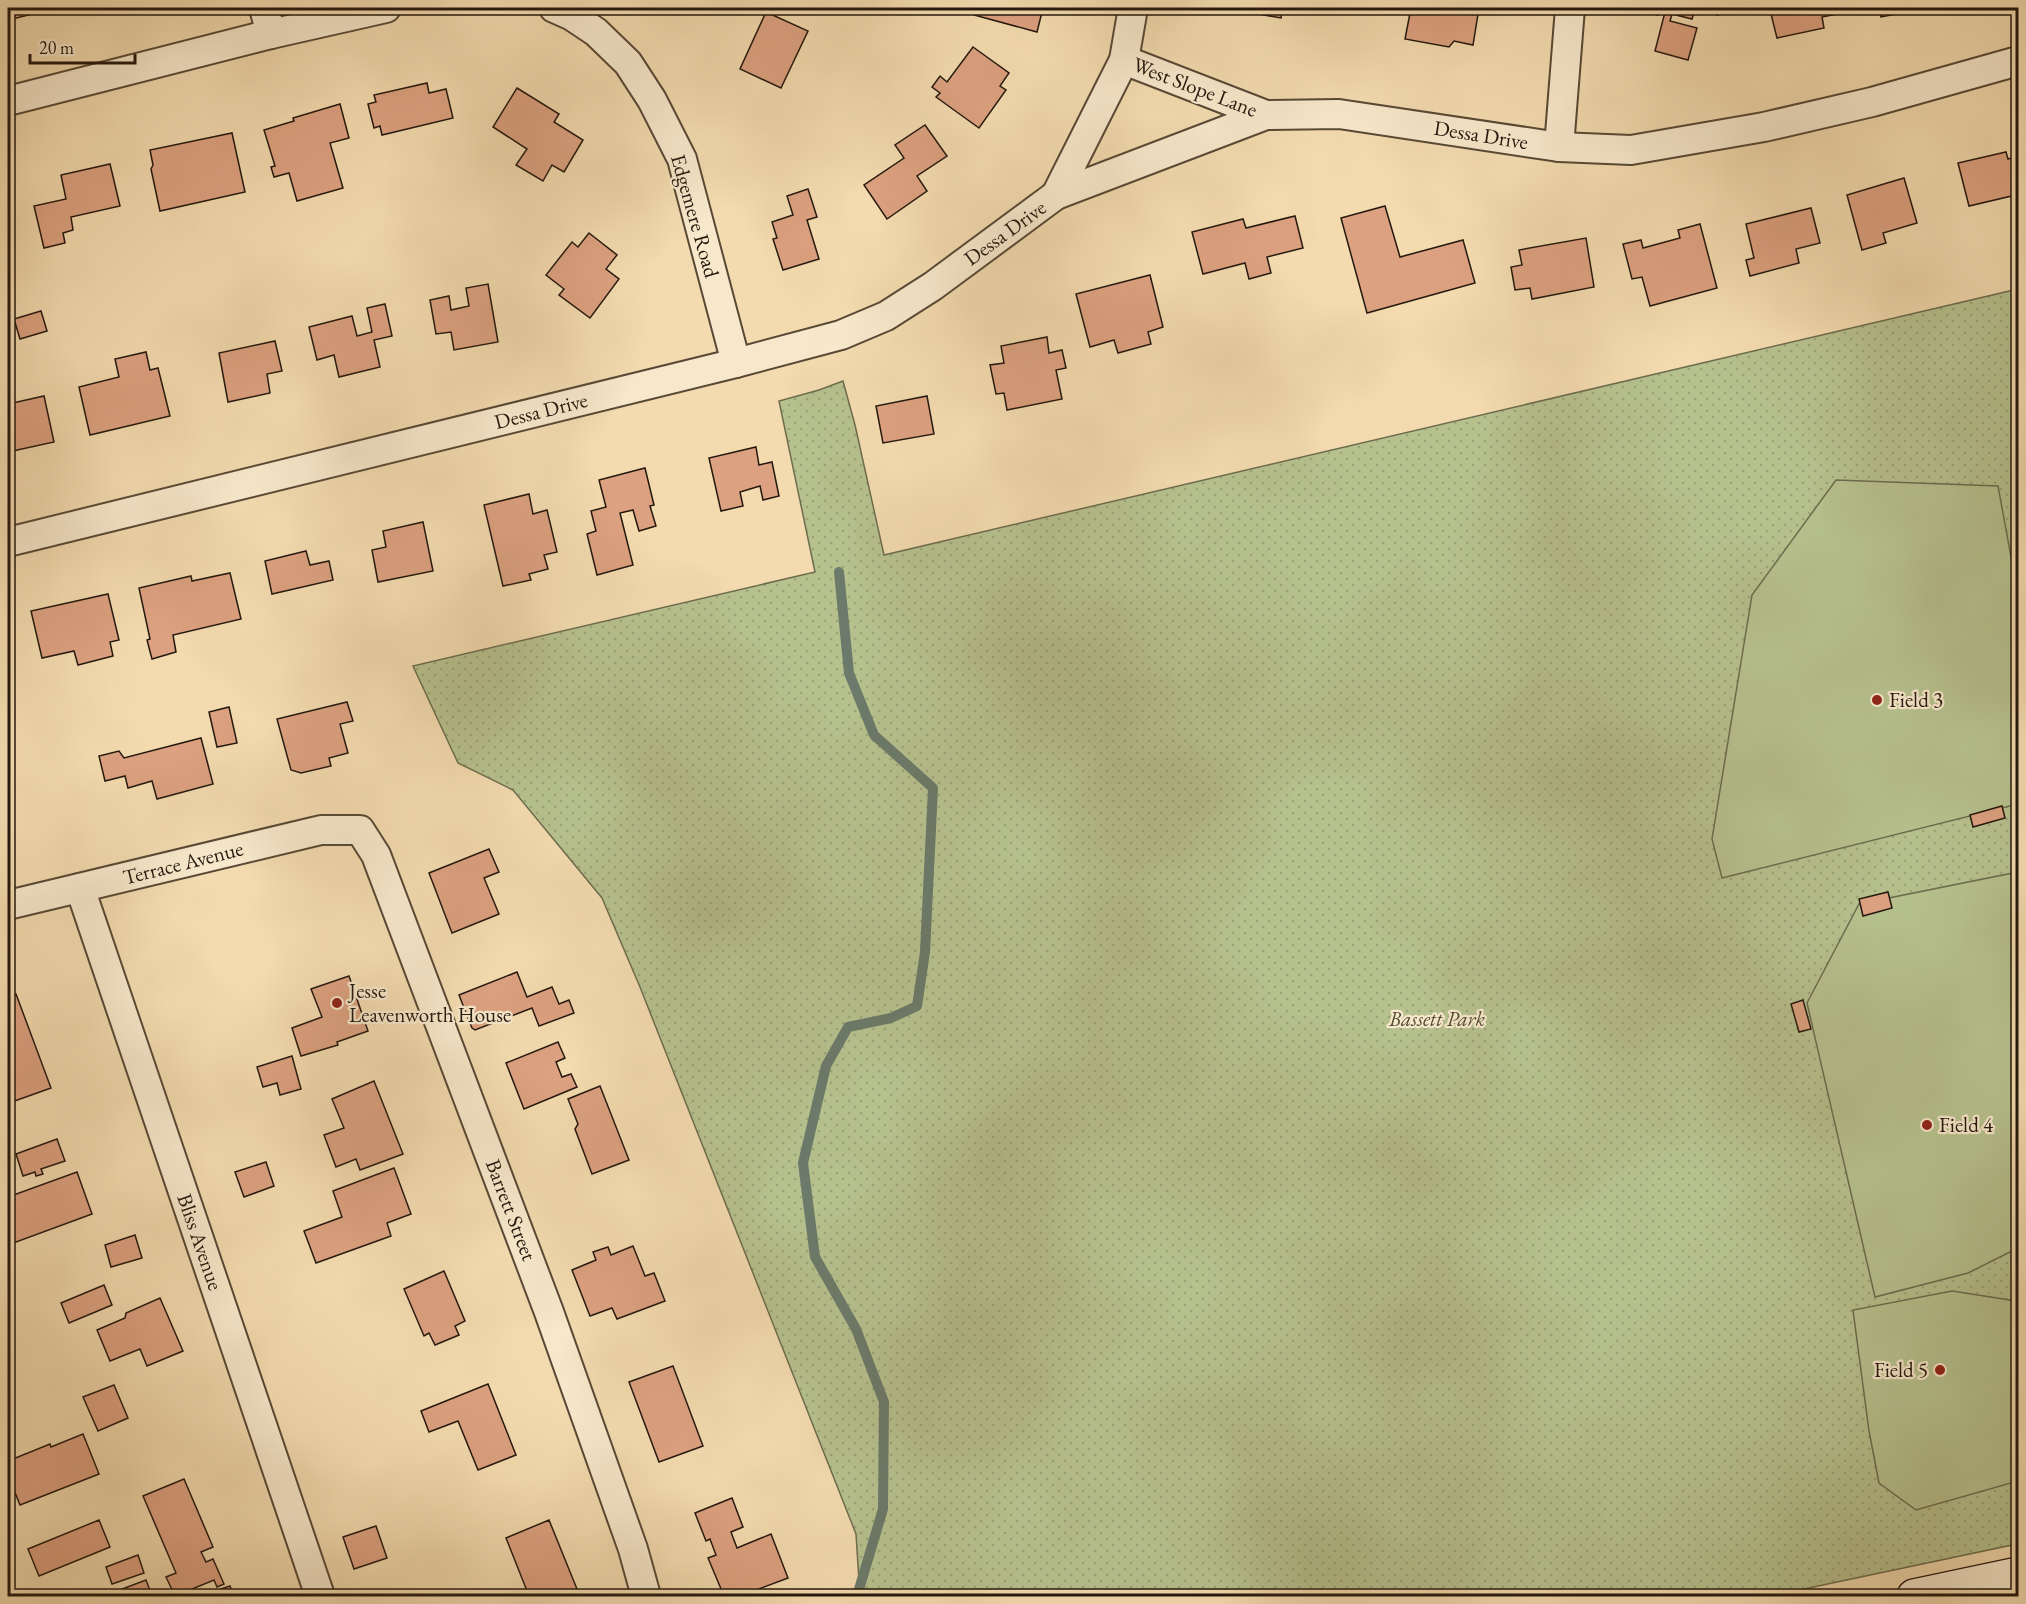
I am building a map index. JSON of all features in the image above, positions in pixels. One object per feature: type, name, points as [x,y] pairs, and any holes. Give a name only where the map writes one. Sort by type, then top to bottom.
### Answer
[{"type":"street","points":[[8,101],[268,21],[386,8]]},
{"type":"street","name":"Edgemere Road","points":[[554,8],[572,16],[596,32],[628,63],[652,100],[682,159],[736,363]]},
{"type":"street","name":"West Slope Lane","points":[[1056,195],[1124,60],[1133,8]]},
{"type":"street","points":[[1559,147],[1570,8]]},
{"type":"street","name":"West Slope Lane","points":[[1124,60],[1266,115]]},
{"type":"street","name":"Dessa Drive","points":[[8,542],[736,363],[841,335],[886,316],[933,286],[1056,195],[1266,115],[1340,114],[1559,147],[1631,150],[1764,127],[1872,102],[2019,61]]},
{"type":"street","name":"Terrace Avenue","points":[[8,905],[321,830],[360,830]]},
{"type":"street","name":"Barrett Street","points":[[360,830],[376,855],[549,1312],[633,1549],[646,1596]]},
{"type":"street","name":"Bliss Avenue","points":[[80,888],[320,1596]]},
{"type":"street","points":[[1914,1596],[2019,1574]]},
{"type":"green space","name":"Bassett Park","points":[[2018,289],[2018,1535],[2012,1545],[1771,1596],[860,1596],[856,1534],[640,987],[602,898],[513,790],[458,763],[413,666],[815,572],[779,401],[843,381],[884,555]]},
{"type":"green space","name":"Field 3","points":[[1836,480],[1998,486],[2018,595],[2018,804],[1722,878],[1712,839],[1752,595]]},
{"type":"green space","name":"Field 4","points":[[2018,872],[2018,1248],[1968,1273],[1875,1297],[1807,1003],[1859,904]]},
{"type":"green space","name":"Field 5","points":[[1952,1291],[2010,1300],[2018,1307],[2018,1481],[1916,1510],[1879,1483],[1869,1431],[1853,1310]]},
{"type":"building","points":[[8,8],[49,8],[49,10],[8,20]]},
{"type":"building","points":[[976,8],[1043,8],[1037,32],[974,15]]},
{"type":"building","points":[[1226,8],[1283,8],[1281,18]]},
{"type":"building","points":[[1411,8],[1445,8],[1478,14],[1473,45],[1454,41],[1449,47],[1405,39]]},
{"type":"building","points":[[1641,8],[1720,8],[1718,15],[1695,9],[1692,19],[1672,14],[1670,21],[1697,28],[1688,60],[1655,51],[1665,12],[1659,10],[1658,15],[1640,11]]},
{"type":"building","points":[[1847,8],[1848,12],[1822,17],[1824,28],[1777,38],[1770,10]]},
{"type":"building","points":[[1879,8],[1928,8],[1881,17]]},
{"type":"building","points":[[766,12],[808,31],[781,88],[740,69]]},
{"type":"building","points":[[973,47],[1009,73],[1000,86],[1006,90],[979,128],[936,97],[940,93],[932,87],[940,76],[947,82]]},
{"type":"building","points":[[427,83],[429,93],[446,89],[453,118],[382,135],[380,126],[374,128],[368,104],[376,102],[374,95]]},
{"type":"building","points":[[517,88],[559,114],[554,122],[583,140],[564,172],[552,165],[543,181],[516,165],[527,149],[493,127]]},
{"type":"building","points":[[340,104],[349,138],[330,143],[343,188],[297,201],[289,173],[274,177],[271,167],[275,166],[264,130],[294,121],[293,118]]},
{"type":"building","points":[[925,125],[947,156],[917,176],[927,191],[887,219],[864,185],[904,158],[895,145]]},
{"type":"building","points":[[232,133],[245,192],[160,211],[151,169],[153,165],[150,150]]},
{"type":"building","points":[[2006,152],[2008,159],[2018,156],[2018,204],[2016,195],[1969,206],[1958,163]]},
{"type":"building","points":[[110,164],[120,206],[71,217],[73,230],[63,233],[65,243],[44,248],[34,206],[66,199],[61,175]]},
{"type":"building","points":[[1904,178],[1917,223],[1883,233],[1886,243],[1862,250],[1847,195]]},
{"type":"building","points":[[808,189],[817,217],[807,220],[819,259],[783,270],[773,239],[777,238],[772,222],[793,215],[787,196]]},
{"type":"building","points":[[1385,206],[1400,257],[1463,240],[1475,283],[1367,313],[1341,218]]},
{"type":"building","points":[[1811,208],[1820,243],[1796,249],[1799,263],[1750,276],[1746,260],[1754,258],[1746,224]]},
{"type":"building","points":[[1295,216],[1303,248],[1267,257],[1271,273],[1249,279],[1245,263],[1203,274],[1192,232],[1243,219],[1246,228]]},
{"type":"building","points":[[1700,224],[1717,288],[1650,306],[1642,277],[1632,279],[1623,244],[1641,240],[1643,248],[1680,238],[1678,230]]},
{"type":"building","points":[[589,233],[617,255],[606,269],[619,279],[590,318],[559,295],[564,289],[546,275],[572,242],[578,247]]},
{"type":"building","points":[[1586,238],[1594,287],[1532,299],[1530,288],[1515,290],[1511,267],[1522,265],[1519,250]]},
{"type":"building","points":[[1150,275],[1163,327],[1148,332],[1151,344],[1118,353],[1114,340],[1090,347],[1076,294]]},
{"type":"building","points":[[488,284],[498,342],[454,350],[451,332],[436,334],[430,300],[449,296],[451,310],[469,306],[466,288]]},
{"type":"building","points":[[385,304],[392,336],[374,340],[380,367],[339,377],[334,355],[317,360],[309,327],[352,316],[357,336],[372,332],[367,308]]},
{"type":"building","points":[[41,311],[47,331],[20,339],[14,319]]},
{"type":"building","points":[[1047,337],[1049,353],[1062,350],[1066,368],[1056,370],[1062,399],[1007,410],[1004,393],[996,394],[990,365],[1004,363],[1001,346]]},
{"type":"building","points":[[275,341],[282,371],[267,374],[270,393],[228,402],[219,353]]},
{"type":"building","points":[[146,352],[150,370],[158,368],[170,416],[90,435],[79,387],[119,377],[115,359]]},
{"type":"building","points":[[44,396],[54,442],[8,452],[8,404]]},
{"type":"building","points":[[927,396],[934,434],[883,443],[876,406]]},
{"type":"building","points":[[756,447],[759,465],[772,462],[779,496],[763,500],[760,486],[740,492],[743,506],[721,511],[709,458]]},
{"type":"building","points":[[645,468],[654,505],[650,506],[656,526],[639,531],[633,510],[620,513],[633,565],[597,575],[587,534],[596,531],[591,511],[606,507],[599,480]]},
{"type":"building","points":[[529,494],[533,514],[547,510],[557,552],[544,555],[548,569],[529,574],[531,580],[503,586],[484,505]]},
{"type":"building","points":[[423,522],[433,571],[378,582],[372,550],[386,547],[383,531]]},
{"type":"building","points":[[306,551],[310,565],[329,561],[333,580],[272,594],[265,561]]},
{"type":"building","points":[[230,573],[241,619],[173,635],[176,652],[152,659],[139,588],[191,576],[192,581]]},
{"type":"building","points":[[108,594],[119,640],[110,642],[113,656],[78,665],[74,651],[42,658],[31,611]]},
{"type":"building","points":[[347,702],[353,721],[340,724],[348,753],[329,758],[331,766],[301,773],[291,770],[277,719]]},
{"type":"building","points":[[229,707],[237,743],[217,747],[209,712]]},
{"type":"building","points":[[201,738],[213,784],[157,799],[152,781],[128,788],[125,776],[105,781],[99,756],[119,751],[124,758]]},
{"type":"building","points":[[2002,806],[2005,818],[1973,827],[1970,815]]},
{"type":"building","points":[[489,849],[499,872],[484,878],[499,914],[452,933],[429,873]]},
{"type":"building","points":[[1888,892],[1892,908],[1863,916],[1859,899]]},
{"type":"building","points":[[517,972],[527,997],[552,987],[559,1004],[569,1000],[574,1013],[539,1026],[532,1008],[475,1030],[472,1028],[459,995]]},
{"type":"building","name":"Jesse Leavenworth House","points":[[349,976],[368,1031],[337,1042],[338,1045],[301,1056],[292,1028],[322,1017],[311,989]]},
{"type":"building","points":[[16,994],[51,1088],[9,1103],[8,997]]},
{"type":"building","points":[[1803,1000],[1811,1029],[1799,1032],[1791,1004]]},
{"type":"building","points":[[558,1042],[565,1058],[556,1062],[562,1077],[571,1074],[577,1087],[524,1109],[506,1063]]},
{"type":"building","points":[[292,1056],[301,1089],[280,1095],[277,1083],[263,1087],[257,1067]]},
{"type":"building","points":[[374,1081],[403,1154],[360,1170],[356,1159],[336,1167],[324,1135],[344,1128],[332,1099]]},
{"type":"building","points":[[600,1086],[629,1160],[592,1174],[575,1129],[578,1124],[568,1099]]},
{"type":"building","points":[[57,1139],[65,1161],[41,1169],[43,1174],[36,1176],[35,1172],[23,1176],[16,1154]]},
{"type":"building","points":[[266,1162],[274,1186],[244,1197],[235,1172]]},
{"type":"building","points":[[394,1168],[411,1214],[387,1223],[391,1236],[316,1263],[304,1231],[342,1217],[333,1191]]},
{"type":"building","points":[[77,1172],[92,1214],[8,1245],[8,1197]]},
{"type":"building","points":[[135,1235],[142,1258],[111,1267],[105,1245]]},
{"type":"building","points":[[633,1246],[645,1276],[654,1273],[665,1301],[617,1319],[612,1308],[590,1316],[572,1270],[596,1260],[593,1252],[608,1247],[611,1255]]},
{"type":"building","points":[[444,1271],[465,1321],[455,1326],[459,1335],[435,1345],[429,1333],[424,1336],[404,1289]]},
{"type":"building","points":[[104,1285],[112,1305],[69,1323],[61,1303]]},
{"type":"building","points":[[160,1298],[183,1351],[147,1366],[140,1349],[110,1361],[97,1330],[125,1318],[126,1313]]},
{"type":"building","points":[[673,1366],[703,1446],[659,1462],[629,1382]]},
{"type":"building","points":[[488,1384],[516,1455],[478,1470],[458,1421],[429,1432],[421,1411]]},
{"type":"building","points":[[114,1385],[128,1418],[98,1431],[83,1397]]},
{"type":"building","points":[[83,1434],[99,1474],[20,1505],[8,1475],[8,1461]]},
{"type":"building","points":[[184,1479],[213,1547],[201,1552],[206,1562],[213,1559],[224,1584],[217,1587],[214,1580],[175,1596],[166,1577],[176,1573],[143,1496]]},
{"type":"building","points":[[732,1498],[743,1527],[731,1532],[737,1548],[771,1534],[788,1578],[740,1596],[724,1596],[708,1558],[716,1555],[710,1539],[706,1541],[695,1513]]},
{"type":"building","points":[[99,1520],[110,1547],[39,1576],[28,1549]]},
{"type":"building","points":[[549,1520],[579,1594],[529,1596],[506,1538]]},
{"type":"building","points":[[376,1526],[387,1558],[354,1569],[343,1537]]},
{"type":"building","points":[[138,1555],[144,1573],[112,1584],[106,1567]]},
{"type":"building","points":[[146,1580],[152,1596],[119,1596],[117,1591]]},
{"type":"building","points":[[230,1586],[234,1596],[200,1596]]},
{"type":"waterway","points":[[839,572],[849,673],[874,735],[933,788],[925,952],[917,1006],[891,1018],[848,1027],[826,1066],[803,1163],[815,1257],[856,1329],[884,1402],[883,1509],[857,1596]]},
{"type":"place","name":"Field 3","points":[[1877,700]]},
{"type":"place","name":"Jesse Leavenworth House","points":[[337,1003]]},
{"type":"place","name":"Field 4","points":[[1927,1125]]},
{"type":"place","name":"Field 5","points":[[1940,1370]]}]
